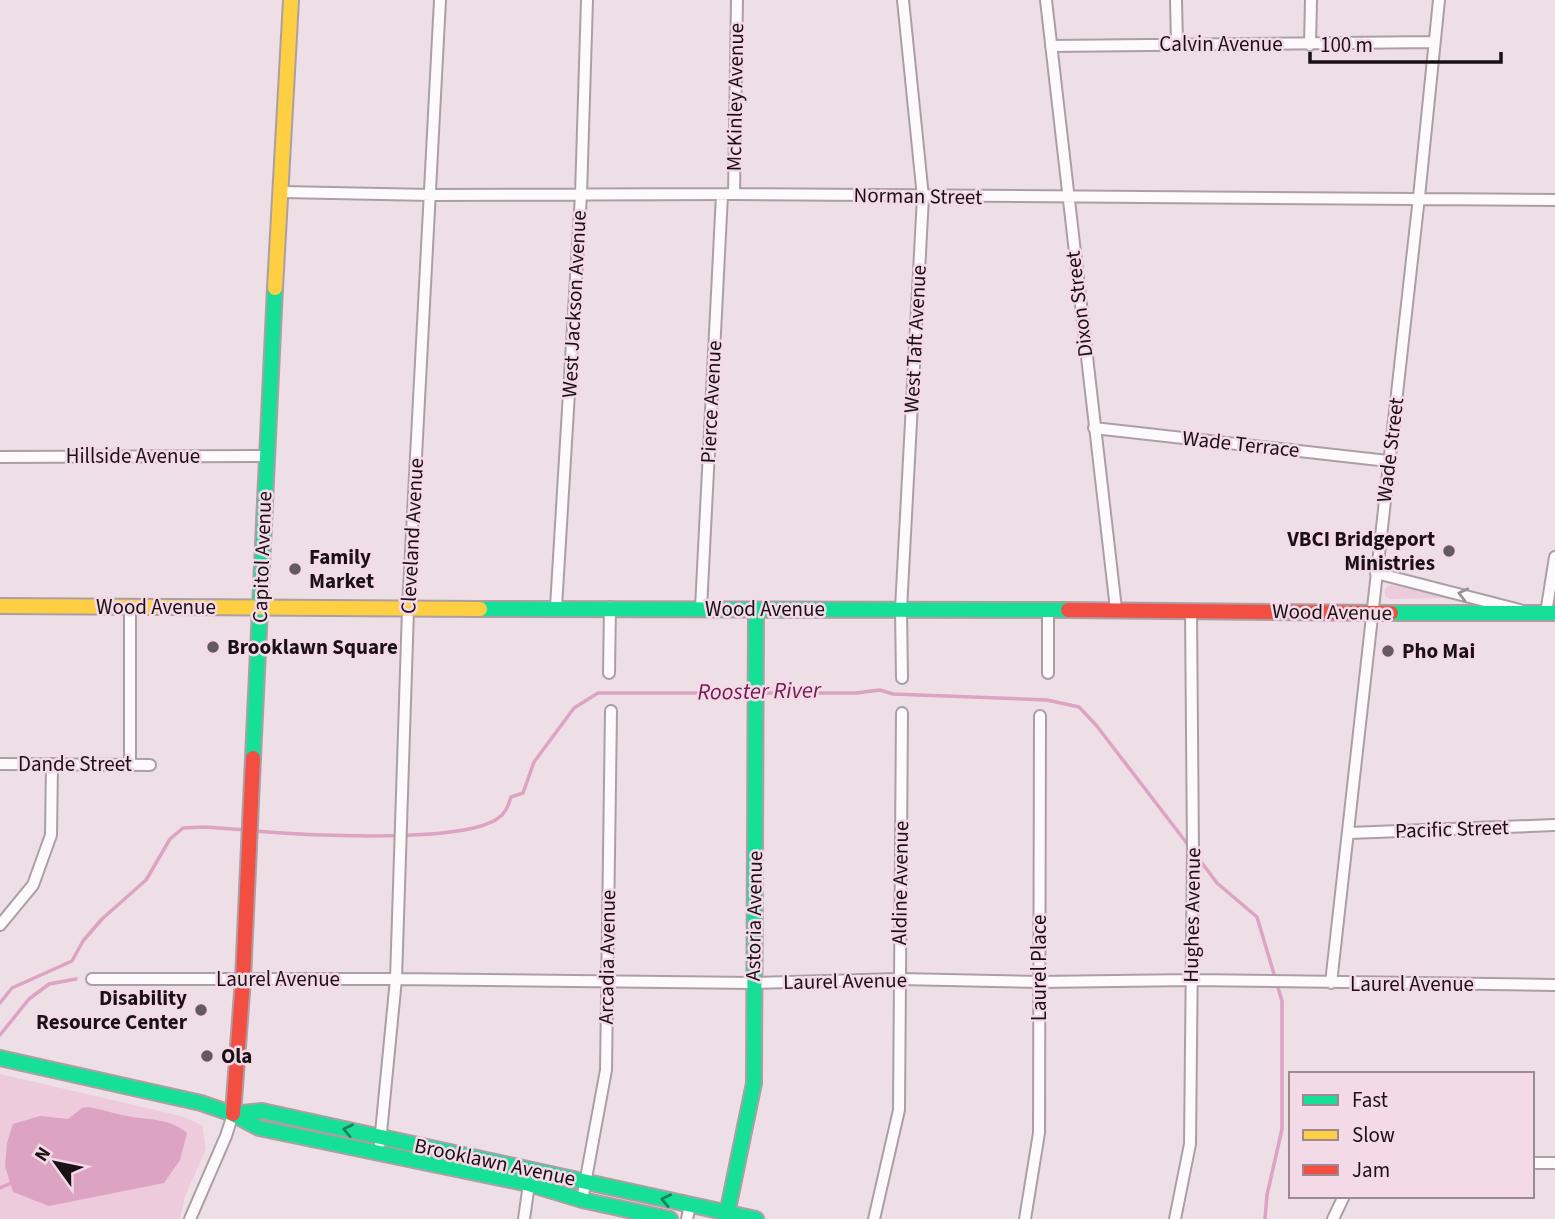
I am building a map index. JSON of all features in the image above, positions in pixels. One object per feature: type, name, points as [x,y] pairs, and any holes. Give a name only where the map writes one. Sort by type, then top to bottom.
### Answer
[{"type":"main road","name":"Capitol Avenue","points":[[233,1114],[250,846],[266,456],[291,0]]},
{"type":"main road","name":"Wood Avenue","points":[[0,606],[1550,612]]},
{"type":"main road","name":"Astoria Avenue","points":[[727,1216],[754,1083],[756,610]]},
{"type":"main road","name":"Brooklawn Avenue","points":[[0,1058],[201,1103],[233,1114],[259,1128],[379,1155],[530,1177],[586,1182],[688,1212],[757,1219]]},
{"type":"main road","name":"Brooklawn Avenue","points":[[233,1114],[262,1111],[381,1138],[530,1177],[582,1199],[670,1219]]},
{"type":"street","name":"Cleveland Avenue","points":[[379,1155],[396,979],[408,609],[440,0]]},
{"type":"street","name":"West Jackson Avenue","points":[[556,607],[580,195],[587,0]]},
{"type":"street","name":"McKinley Avenue","points":[[728,195],[737,0]]},
{"type":"street","name":"West Taft Avenue","points":[[902,0],[923,197],[901,609],[902,678]]},
{"type":"street","name":"Dixon Street","points":[[1046,0],[1116,609]]},
{"type":"street","points":[[1176,0],[1177,43]]},
{"type":"street","points":[[1310,45],[1311,0]]},
{"type":"street","name":"Wade Street","points":[[1331,984],[1439,0]]},
{"type":"street","name":"Calvin Avenue","points":[[1051,46],[1177,43],[1310,45],[1434,41]]},
{"type":"street","name":"Norman Street","points":[[282,192],[1067,198],[1419,197],[1555,200]]},
{"type":"street","name":"Pierce Avenue","points":[[701,608],[728,195]]},
{"type":"street","name":"Wade Terrace","points":[[1094,428],[1388,461]]},
{"type":"street","name":"Hillside Avenue","points":[[0,457],[266,456]]},
{"type":"street","points":[[1550,612],[1555,557]]},
{"type":"street","name":"Wood Avenue","points":[[1376,573],[1529,612]]},
{"type":"street","points":[[130,607],[130,764]]},
{"type":"street","points":[[609,673],[610,607]]},
{"type":"street","name":"Hughes Avenue","points":[[1175,1219],[1190,1144],[1193,870],[1191,610]]},
{"type":"street","points":[[1048,611],[1048,673]]},
{"type":"street","name":"Arcadia Avenue","points":[[582,1199],[606,1070],[611,711]]},
{"type":"street","name":"Aldine Avenue","points":[[874,1219],[899,1110],[902,713]]},
{"type":"street","name":"Laurel Place","points":[[1025,1219],[1039,1133],[1040,716]]},
{"type":"street","name":"Dande Street","points":[[0,764],[150,765]]},
{"type":"street","points":[[0,925],[33,885],[51,835],[52,764]]},
{"type":"street","name":"Pacific Street","points":[[1349,833],[1555,825]]},
{"type":"street","name":"Laurel Avenue","points":[[93,979],[606,980],[753,983],[899,979],[1039,982],[1192,980],[1555,985]]},
{"type":"street","points":[[190,1219],[233,1114]]},
{"type":"street","points":[[1534,1163],[1555,1163]]},
{"type":"street","points":[[524,1219],[530,1177]]},
{"type":"street","points":[[1333,1219],[1343,1198]]},
{"type":"shaded area","points":[[1391,585],[1448,598],[1390,599],[1385,596],[1385,589]]},
{"type":"shaded area","points":[[0,1074],[181,1116],[202,1125],[206,1149],[185,1196],[180,1219],[0,1219]]},
{"type":"shaded area","points":[[82,1108],[166,1122],[187,1133],[180,1160],[164,1183],[49,1206],[13,1192],[5,1166],[7,1143],[13,1124],[40,1116],[68,1119]]},
{"type":"waterway","name":"Rooster River","points":[[758,693],[856,693],[880,690],[893,694],[1047,700],[1079,707],[1096,725],[1189,846]]},
{"type":"waterway","name":"Rooster River","points":[[254,831],[380,836],[450,832],[478,827],[497,819],[505,812],[511,797],[523,793],[534,762],[574,708],[598,693],[751,693]]},
{"type":"waterway","name":"Rooster River","points":[[0,1003],[12,988],[72,961],[83,941],[102,919],[146,880],[170,839],[183,828],[246,830]]},
{"type":"waterway","name":"Rooster River","points":[[1196,855],[1217,883],[1257,917],[1282,1001],[1282,1129],[1267,1195],[1265,1219]]},
{"type":"waterway","name":"Rooster River","points":[[0,1035],[29,999],[49,984],[76,979]]},
{"type":"waterway","points":[[0,1188],[11,1183]]},
{"type":"traffic: fast","points":[[253,758],[275,288]]},
{"type":"traffic: fast","points":[[480,609],[1068,610]]},
{"type":"traffic: fast","points":[[726,1219],[754,1083],[756,610]]},
{"type":"traffic: fast","points":[[1391,613],[1555,613]]},
{"type":"traffic: fast","points":[[0,1058],[201,1103],[233,1114],[259,1128],[529,1184],[582,1200],[670,1219]]},
{"type":"traffic: fast","points":[[233,1114],[262,1111],[756,1219]]},
{"type":"traffic: slow","points":[[275,288],[291,0]]},
{"type":"traffic: slow","points":[[0,606],[480,609]]},
{"type":"traffic: jam","points":[[1068,610],[1391,613]]},
{"type":"traffic: jam","points":[[233,1114],[243,979],[253,758]]},
{"type":"place","name":"VBCI Bridgeport Ministries","points":[[1449,551]]},
{"type":"place","name":"Family Market","points":[[295,569]]},
{"type":"place","name":"Brooklawn Square","points":[[213,647]]},
{"type":"place","name":"Pho Mai","points":[[1388,651]]},
{"type":"place","name":"Disability Resource Center","points":[[201,1010]]},
{"type":"place","name":"Ola","points":[[207,1056]]}]
